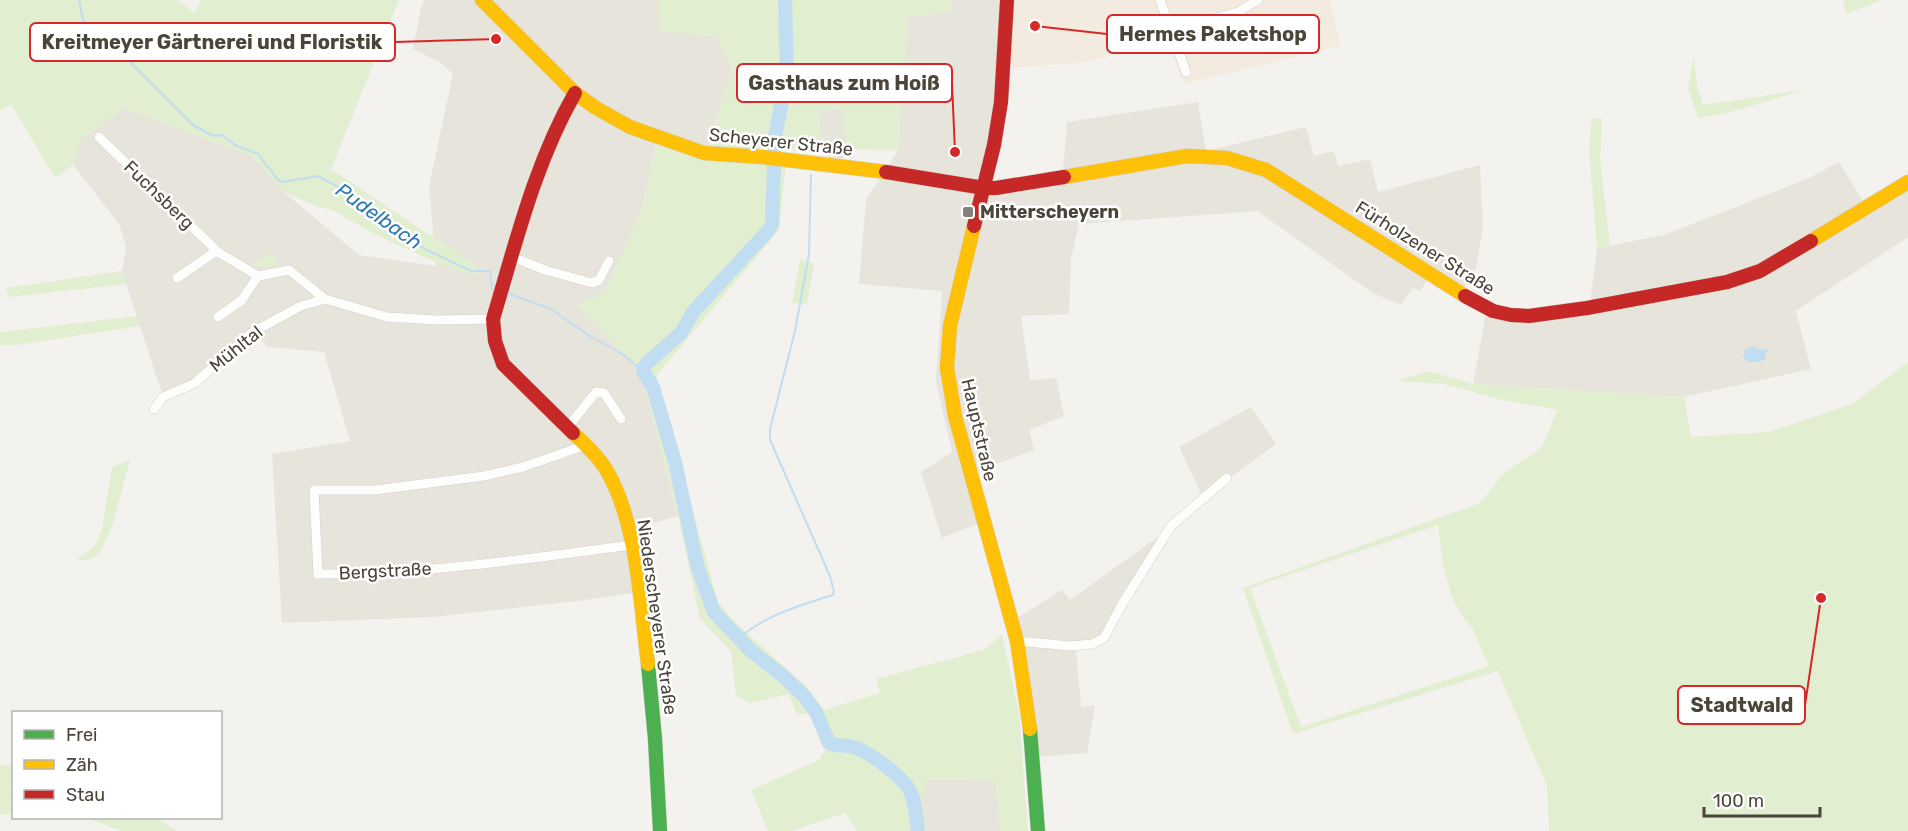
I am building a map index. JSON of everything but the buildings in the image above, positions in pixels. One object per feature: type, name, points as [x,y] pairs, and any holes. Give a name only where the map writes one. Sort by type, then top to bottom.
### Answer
[{"type":"street","name":"Scheyerer Straße","points":[[482,0],[575,93],[621,122],[653,136],[704,153],[762,157],[906,174],[984,188]]},
{"type":"street","name":"Hauptstraße","points":[[1007,0],[1002,102],[994,145],[950,326],[947,368],[955,416],[1017,640],[1030,723],[1038,831]]},
{"type":"street","points":[[1160,0],[1186,72]]},
{"type":"street","points":[[1172,30],[1238,12],[1258,0]]},
{"type":"street","name":"Niederscheyerer Straße","points":[[575,93],[556,124],[536,177],[498,299],[493,319],[495,341],[503,364],[586,445],[606,469],[623,505],[632,545],[649,671],[660,831]]},
{"type":"street","name":"Fuchsberg","points":[[99,137],[219,253],[258,276]]},
{"type":"street","name":"Fürholzener Straße","points":[[984,188],[996,188],[1187,156],[1217,155],[1266,170],[1477,304],[1510,315],[1529,316],[1693,290],[1760,271],[1908,182]]},
{"type":"street","points":[[177,278],[216,251],[219,253]]},
{"type":"street","points":[[512,257],[545,270],[592,283],[599,280],[609,261]]},
{"type":"street","points":[[218,317],[242,300],[258,276],[289,270],[325,299],[387,317],[435,320],[493,319]]},
{"type":"street","name":"Mühltal","points":[[154,409],[163,397],[195,383],[253,332],[286,313],[325,299]]},
{"type":"street","points":[[568,427],[596,392],[604,393],[621,419]]},
{"type":"street","name":"Bergstraße","points":[[586,445],[484,476],[375,490],[314,490],[318,574],[415,570],[632,545]]},
{"type":"street","points":[[1017,640],[1071,646],[1092,644],[1104,638],[1121,606],[1171,526],[1227,478]]},
{"type":"shaded area","points":[[424,0],[657,0],[660,31],[716,36],[733,69],[703,159],[656,145],[641,212],[604,293],[577,306],[641,371],[678,516],[629,530],[638,592],[434,617],[282,623],[272,454],[350,441],[324,352],[268,347],[252,332],[195,383],[163,397],[122,271],[126,247],[119,224],[73,165],[80,140],[124,108],[252,156],[284,192],[359,255],[436,266],[429,186],[453,74],[440,62],[413,49]]},
{"type":"shaded area","points":[[952,0],[999,0],[999,67],[992,123],[979,184],[1063,171],[1067,122],[1198,102],[1206,151],[1306,127],[1314,156],[1334,151],[1338,166],[1370,159],[1378,192],[1480,165],[1483,228],[1476,268],[1458,296],[1428,279],[1420,291],[1413,288],[1401,305],[1373,293],[1257,211],[1079,224],[1071,259],[1069,314],[1021,316],[1030,380],[1056,378],[1064,416],[1029,430],[1034,450],[964,476],[978,524],[942,538],[921,472],[952,452],[936,382],[942,291],[859,284],[866,200],[898,150],[908,17],[951,12]]},
{"type":"shaded area","points":[[1012,0],[1330,0],[1341,46],[1183,84],[1167,39],[1087,62],[1011,68]]},
{"type":"shaded area","points":[[842,107],[846,137],[842,166],[828,164],[817,113]]},
{"type":"shaded area","points":[[1839,162],[1866,206],[1908,182],[1908,237],[1796,311],[1811,369],[1684,397],[1473,384],[1486,313],[1500,317],[1590,304],[1597,248],[1664,235],[1809,178]]},
{"type":"shaded area","points":[[1251,407],[1276,444],[1203,497],[1179,447]]},
{"type":"shaded area","points":[[1166,531],[1107,634],[1076,649],[1081,707],[1095,705],[1087,753],[1037,757],[1017,618],[1062,590],[1070,600]]},
{"type":"shaded area","points":[[927,779],[996,781],[1001,831],[927,831],[919,809]]},
{"type":"green space","points":[[0,0],[177,0],[195,13],[201,0],[399,0],[331,169],[428,234],[452,247],[482,271],[479,274],[468,274],[449,268],[378,236],[332,210],[316,206],[284,192],[252,156],[124,108],[80,140],[73,165],[55,178],[11,104],[0,111]]},
{"type":"green space","points":[[657,0],[778,0],[782,75],[771,135],[763,139],[762,153],[707,148],[733,69],[716,36],[660,31]]},
{"type":"green space","points":[[788,0],[952,0],[951,12],[908,17],[898,150],[844,149],[846,137],[841,107],[817,113],[825,150],[778,148],[790,81]]},
{"type":"green space","points":[[1843,0],[1882,0],[1846,14]]},
{"type":"green space","points":[[1694,56],[1697,85],[1703,105],[1804,90],[1724,114],[1698,118],[1688,88]]},
{"type":"green space","points":[[1602,118],[1600,159],[1610,245],[1597,248],[1589,149],[1592,119]]},
{"type":"green space","points":[[657,143],[686,155],[758,164],[786,164],[779,230],[656,376],[718,602],[737,624],[807,687],[824,710],[880,693],[876,679],[983,650],[1002,635],[1019,713],[1028,831],[1001,831],[996,781],[928,779],[919,809],[927,831],[857,831],[845,813],[792,831],[768,831],[751,790],[819,760],[829,743],[816,712],[797,715],[789,694],[750,703],[736,696],[731,651],[700,619],[678,516],[641,371],[577,306],[604,293],[641,212]]},
{"type":"green space","points":[[272,251],[279,264],[268,267],[251,265]]},
{"type":"green space","points":[[800,259],[814,263],[807,304],[792,303]]},
{"type":"green space","points":[[122,271],[126,284],[9,297],[6,288]]},
{"type":"green space","points":[[137,316],[140,326],[17,345],[0,345],[0,332]]},
{"type":"green space","points":[[1908,362],[1908,831],[1549,831],[1547,786],[1498,671],[1293,734],[1243,588],[1480,503],[1504,473],[1543,446],[1557,410],[1498,399],[1444,384],[1396,381],[1428,371],[1473,384],[1684,397],[1691,437],[1769,432],[1852,404]],"holes":[[[1438,525],[1443,565],[1452,597],[1464,619],[1472,627],[1489,666],[1301,727],[1250,588]]]},
{"type":"green space","points":[[130,460],[113,523],[100,553],[85,561],[77,559],[94,547],[102,530],[112,467]]},
{"type":"green space","points":[[0,765],[12,765],[12,814],[0,815]]},
{"type":"green space","points":[[89,819],[159,819],[177,831],[122,831]]},
{"type":"water","points":[[1753,346],[1760,350],[1768,349],[1765,360],[1750,362],[1745,360],[1743,357],[1745,350]]},
{"type":"waterway","name":"Pudelbach","points":[[79,0],[83,20],[103,35],[193,125],[213,136],[222,135],[235,145],[258,154],[278,180],[283,182],[318,176],[351,194],[394,229],[425,249],[471,271],[490,271],[492,289],[496,290]]},
{"type":"waterway","points":[[785,0],[787,75],[775,137],[772,224],[693,312],[681,333],[646,364],[643,371],[653,387],[675,462],[698,569],[714,612],[750,650],[805,697],[816,712],[829,743],[863,751],[905,783],[913,799],[918,831]]},
{"type":"waterway","points":[[739,639],[770,618],[833,595],[834,592],[830,576],[770,440],[770,429],[795,331],[809,254],[811,175]]},
{"type":"waterway","name":"Pudelbach","points":[[507,293],[551,309],[588,335],[624,355],[643,371]]},
{"type":"traffic: fast","points":[[648,664],[660,831]]},
{"type":"traffic: fast","points":[[1030,729],[1038,831]]},
{"type":"traffic: slow","points":[[482,0],[575,93],[630,127],[704,153],[762,157],[886,172]]},
{"type":"traffic: slow","points":[[1064,177],[1187,156],[1227,158],[1266,170],[1465,296]]},
{"type":"traffic: slow","points":[[1811,241],[1908,182]]},
{"type":"traffic: slow","points":[[974,226],[950,326],[947,368],[955,416],[1017,641],[1030,729]]},
{"type":"traffic: slow","points":[[573,433],[604,466],[625,515],[640,590],[648,664]]},
{"type":"traffic: jam","points":[[974,226],[994,145],[1001,102],[1007,0]]},
{"type":"traffic: jam","points":[[573,433],[503,364],[495,341],[493,319],[538,175],[575,93]]},
{"type":"traffic: jam","points":[[886,172],[984,188],[1064,177]]},
{"type":"traffic: jam","points":[[1465,296],[1493,311],[1511,315],[1529,316],[1587,308],[1727,282],[1760,271],[1811,241]]},
{"type":"place","name":"Hermes Paketshop","points":[[1035,26]]},
{"type":"place","name":"Kreitmeyer Gärtnerei und Floristik","points":[[496,39]]},
{"type":"place","name":"Gasthaus zum Hoiß","points":[[955,152]]},
{"type":"place","name":"Mitterscheyern","points":[[968,212]]},
{"type":"place","name":"Stadtwald","points":[[1821,598]]}]
